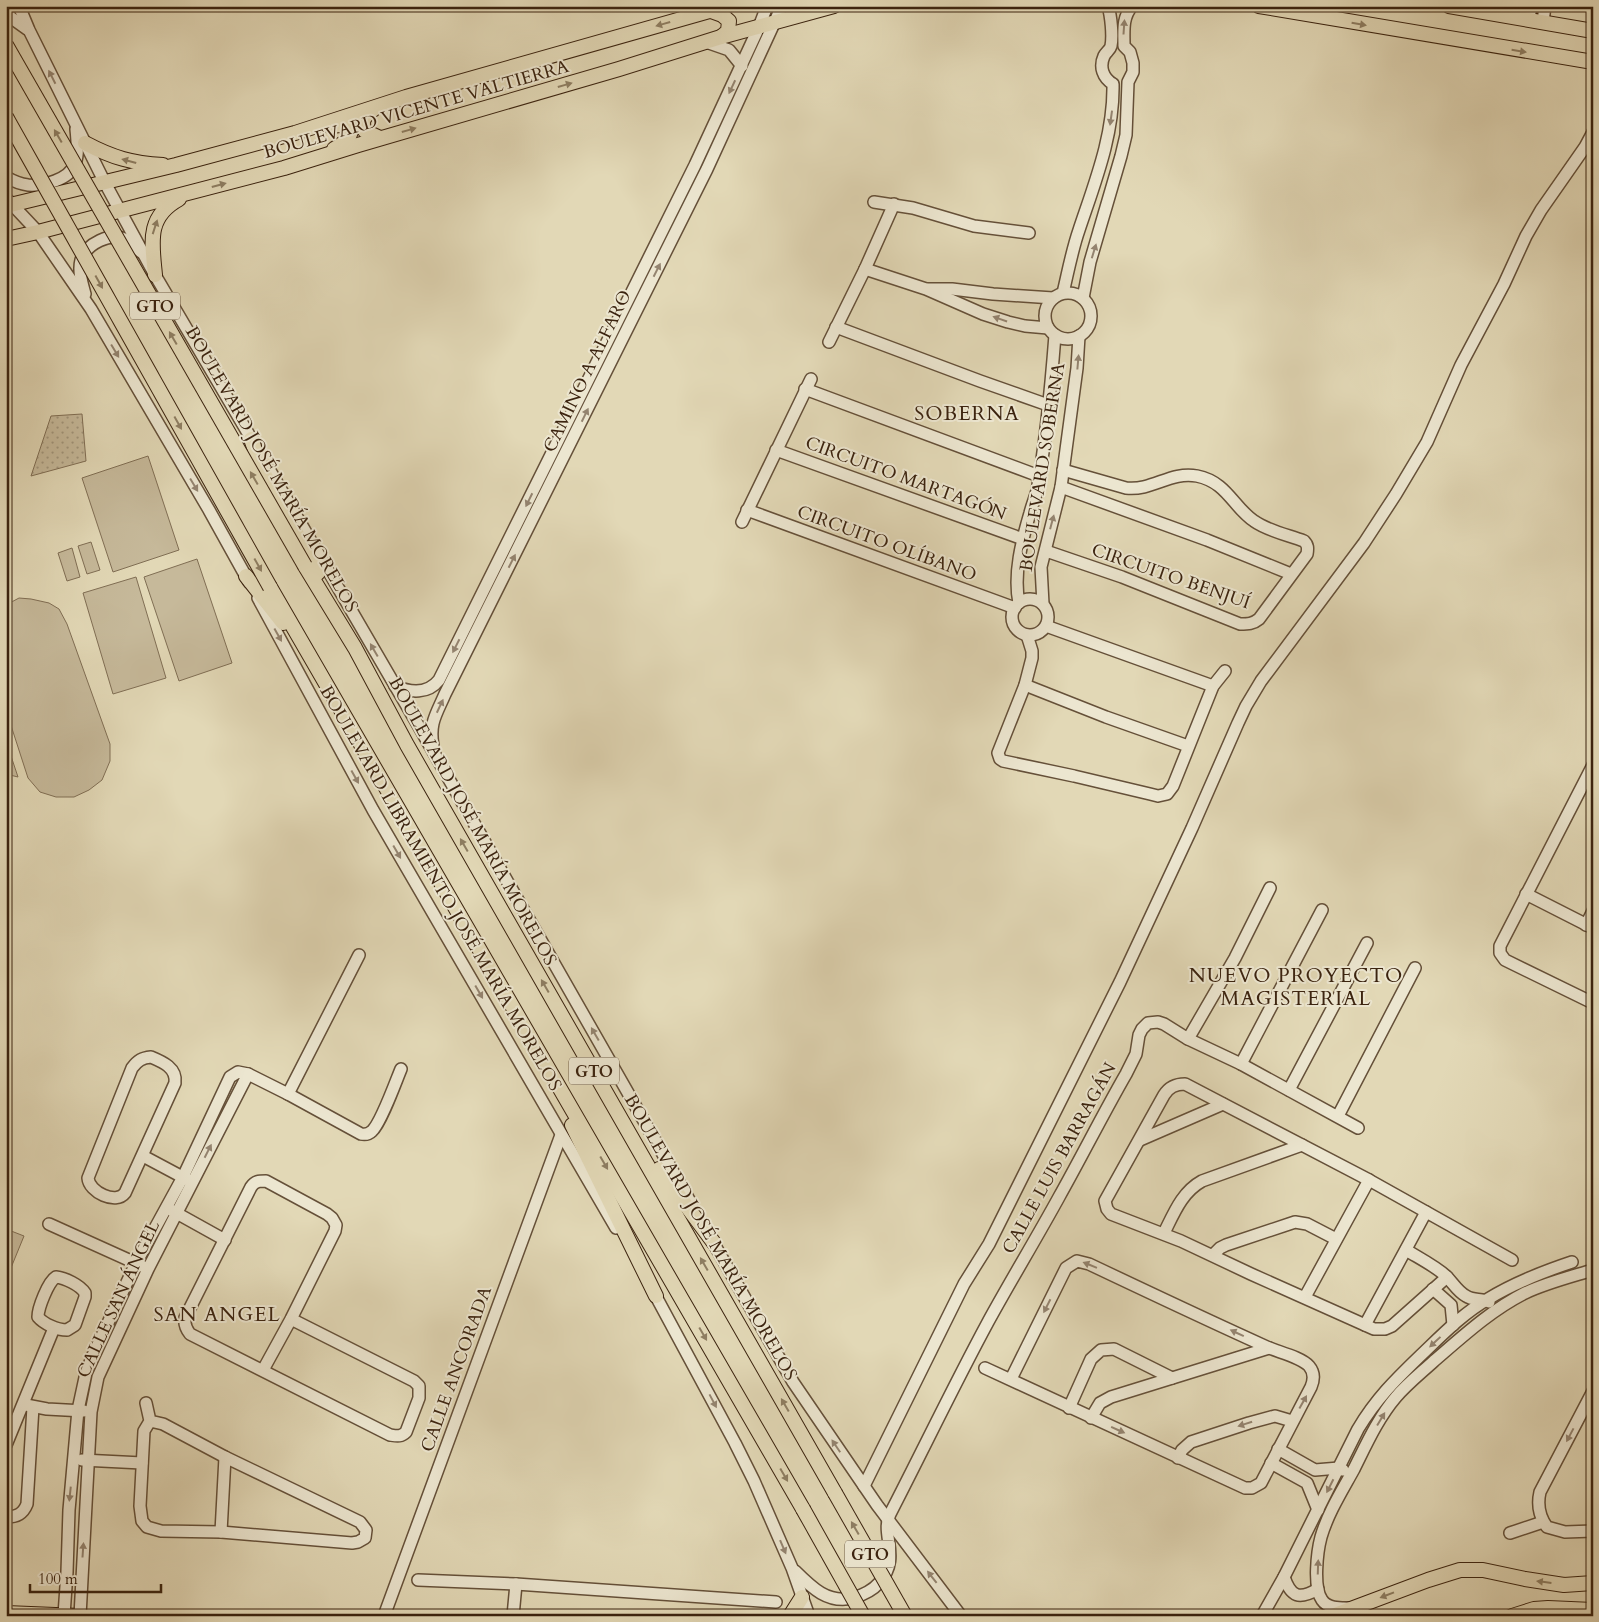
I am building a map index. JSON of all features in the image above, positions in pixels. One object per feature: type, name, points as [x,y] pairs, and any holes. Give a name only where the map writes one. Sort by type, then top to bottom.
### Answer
[{"type":"main road","name":"BOULEVARD VICENTE VALTIERRA","points":[[8,203],[105,183],[295,133],[416,95],[727,6]]},
{"type":"main road","points":[[796,6],[803,11],[813,12]]},
{"type":"main road","name":"BOULEVARD VICENTE VALTIERRA","points":[[6,239],[194,192],[323,156],[722,37],[834,6]]},
{"type":"main road","points":[[1259,6],[1593,62]]},
{"type":"main road","points":[[1449,6],[1534,16],[1593,31]]},
{"type":"main road","points":[[711,11],[722,15],[729,21],[728,31],[722,37]]},
{"type":"main road","name":"BOULEVARD JOSÉ MARÍA MORELOS","points":[[6,45],[304,566],[355,648],[407,745],[905,1616]]},
{"type":"main road","points":[[374,108],[365,117],[363,124],[365,131],[380,138]]},
{"type":"main road","name":"GTO","points":[[6,117],[270,587],[804,1510],[863,1616]]},
{"type":"main road","points":[[295,133],[335,126],[348,127],[351,130],[347,140],[323,156]]},
{"type":"main road","points":[[85,143],[110,155],[136,163],[176,165]]},
{"type":"main road","points":[[155,275],[152,245],[156,222],[164,210],[174,202],[194,192]]},
{"type":"main road","points":[[251,439],[262,470],[336,607],[355,648]]},
{"type":"main road","points":[[246,576],[314,662]]},
{"type":"main road","points":[[562,1091],[571,1123],[656,1296]]},
{"type":"main road","points":[[622,1120],[714,1243]]},
{"type":"main road","points":[[1332,1616],[1460,1570],[1483,1570],[1525,1580],[1564,1585],[1593,1583]]},
{"type":"main road","points":[[1564,1585],[1564,1609]]},
{"type":"main road","points":[[790,1616],[802,1597]]},
{"type":"main road","points":[[1512,1616],[1534,1609],[1593,1610]]},
{"type":"main road","points":[[6,1613],[80,1616]]},
{"type":"street","points":[[19,6],[105,183],[155,275],[434,753],[793,1382],[864,1486],[961,1616]]},
{"type":"street","name":"CAMINO A ALFARO","points":[[395,686],[407,691],[417,691],[435,685],[439,680],[696,165],[742,66],[767,6]]},
{"type":"street","name":"CAMINO A ALFARO","points":[[434,753],[431,731],[432,723],[707,168],[782,6]]},
{"type":"street","points":[[1108,6],[1111,20],[1111,48],[1104,57],[1102,64],[1105,77],[1113,84],[1128,82]]},
{"type":"street","points":[[1083,298],[1090,262],[1124,142],[1128,114],[1128,82],[1133,72],[1133,63],[1130,52],[1124,46],[1123,25],[1132,6]]},
{"type":"street","points":[[1534,16],[1545,6]]},
{"type":"street","points":[[6,14],[29,30]]},
{"type":"street","points":[[706,42],[729,50],[742,66]]},
{"type":"street","points":[[1111,48],[1124,46]]},
{"type":"street","points":[[1051,331],[1045,320],[1045,312],[1048,304],[1058,295],[1105,153],[1113,99],[1113,84]]},
{"type":"street","points":[[6,177],[17,183],[30,185],[60,179],[71,172],[76,163],[78,148],[76,122]]},
{"type":"street","points":[[864,1486],[964,1284],[990,1244],[1120,982],[1192,828],[1246,706],[1261,681],[1364,543],[1396,494],[1427,442],[1461,365],[1504,284],[1540,210],[1585,147],[1593,132]]},
{"type":"street","points":[[874,202],[914,208],[974,226],[1029,233]]},
{"type":"street","name":"BOULEVARD LIBRAMIENTO JOSÉ MARÍA MORELOS","points":[[8,203],[38,232],[91,309],[209,510],[373,810],[656,1296],[754,1481],[792,1568],[809,1616]]},
{"type":"street","points":[[829,342],[865,270],[894,204]]},
{"type":"street","points":[[91,309],[80,275],[82,257],[87,250],[103,239],[120,237],[127,240],[146,257]]},
{"type":"street","points":[[865,270],[926,289],[983,314],[1008,322],[1051,331],[1063,339],[1080,336],[1089,325],[1091,318],[1091,310],[1083,298],[1070,293],[1058,295],[1000,294],[952,289],[926,289]]},
{"type":"street","points":[[836,327],[1048,405]]},
{"type":"street","name":"BOULEVARD SOBERNA","points":[[1017,606],[1023,539],[1036,493],[1048,405],[1051,331]]},
{"type":"street","points":[[610,336],[622,340]]},
{"type":"street","name":"BOULEVARD SOBERNA","points":[[1043,604],[1041,567],[1063,470],[1080,336]]},
{"type":"street","points":[[742,522],[808,384],[1039,476]]},
{"type":"street","name":"CIRCUITO MARTAGÓN","points":[[776,450],[1023,539]]},
{"type":"street","name":"CIRCUITO BENJUÍ","points":[[1046,551],[1240,624],[1254,623],[1259,619],[1307,554],[1308,548],[1306,543],[1252,520],[1230,496],[1210,480],[1199,476],[1178,475],[1136,489],[1126,488],[1063,470]]},
{"type":"street","points":[[539,479],[551,484]]},
{"type":"street","points":[[1036,493],[1059,493],[1206,540],[1291,574]]},
{"type":"street","name":"CIRCUITO OLÍBANO","points":[[747,510],[1017,606]]},
{"type":"street","points":[[1031,599],[1043,604],[1048,615],[1046,626],[1038,633],[1027,635],[1017,629],[1014,625],[1013,614],[1017,606],[1031,599]]},
{"type":"street","points":[[1046,626],[1213,686]]},
{"type":"street","points":[[1027,635],[1032,658],[1024,685],[998,753],[1000,759],[1158,796],[1167,794],[1173,786],[1213,686],[1225,671]]},
{"type":"street","points":[[1024,685],[1106,718],[1188,746]]},
{"type":"street","points":[[1593,765],[1589,782],[1526,894],[1500,946],[1500,953],[1505,960],[1593,1003]]},
{"type":"street","points":[[1188,1039],[1235,958],[1270,888]]},
{"type":"street","points":[[1526,894],[1589,927],[1593,911]]},
{"type":"street","points":[[1241,1064],[1322,910]]},
{"type":"street","points":[[1290,1090],[1367,943]]},
{"type":"street","points":[[288,1094],[360,955]]},
{"type":"street","points":[[1338,1116],[1416,968]]},
{"type":"street","name":"CALLE LUIS BARRAGÁN","points":[[888,1519],[989,1321],[1126,1074],[1136,1054],[1139,1035],[1148,1023],[1158,1022],[1164,1024],[1188,1039],[1241,1064],[1358,1128]]},
{"type":"street","points":[[151,1057],[174,1070],[176,1076],[172,1091],[142,1156],[122,1196],[115,1199],[94,1190],[88,1182],[132,1068],[137,1061],[151,1057]]},
{"type":"street","points":[[248,1074],[366,1135],[371,1133],[378,1122],[401,1068]]},
{"type":"street","name":"CALLE SAN ÁNGEL","points":[[80,1616],[93,1396],[104,1362],[148,1270],[172,1210],[187,1180],[248,1074],[238,1072],[230,1077],[187,1180]]},
{"type":"street","points":[[1446,1277],[1392,1326],[1379,1330],[1164,1233],[1111,1214],[1105,1202],[1168,1089],[1185,1084],[1369,1180],[1512,1260]]},
{"type":"street","points":[[1140,1140],[1223,1104]]},
{"type":"street","name":"CALLE ANCORADA","points":[[384,1616],[562,1135]]},
{"type":"street","points":[[1164,1233],[1182,1198],[1194,1186],[1302,1145]]},
{"type":"street","points":[[142,1156],[187,1180]]},
{"type":"street","points":[[1305,1297],[1369,1180]]},
{"type":"street","points":[[263,1370],[335,1232],[336,1225],[328,1214],[266,1181],[259,1181],[251,1187],[185,1318],[186,1330],[190,1334],[390,1435],[397,1437],[406,1432],[419,1398],[420,1391],[414,1381],[291,1319]]},
{"type":"street","points":[[172,1210],[225,1240]]},
{"type":"street","name":"CALLE SAN ÁNGEL","points":[[64,1615],[69,1510],[78,1410],[86,1373],[136,1263],[172,1210]]},
{"type":"street","points":[[1365,1325],[1426,1212]]},
{"type":"street","points":[[1213,1256],[1220,1248],[1226,1245],[1295,1222],[1307,1224],[1336,1239]]},
{"type":"street","points":[[49,1224],[148,1270]]},
{"type":"street","points":[[1406,1250],[1437,1269],[1463,1295],[1469,1298],[1486,1300],[1500,1308]]},
{"type":"street","points":[[985,1368],[1245,1488],[1252,1488],[1261,1483],[1314,1381],[1314,1375],[1305,1363],[1089,1264],[1077,1261],[1066,1268],[1010,1379]]},
{"type":"street","points":[[1262,1616],[1284,1577],[1370,1408],[1387,1388],[1453,1325],[1486,1300],[1528,1278],[1572,1262]]},
{"type":"street","points":[[1352,1608],[1334,1608],[1322,1600],[1318,1589],[1317,1563],[1320,1539],[1326,1522],[1379,1422],[1396,1397],[1462,1336],[1500,1308],[1524,1293],[1543,1285],[1593,1270]]},
{"type":"street","points":[[56,1277],[61,1277],[84,1290],[85,1297],[72,1328],[63,1330],[54,1328],[40,1320],[37,1314],[50,1283],[56,1277]]},
{"type":"street","points":[[1433,1289],[1451,1305],[1453,1325]]},
{"type":"street","points":[[1451,1305],[1463,1295]]},
{"type":"street","points":[[6,1445],[28,1406],[54,1328]]},
{"type":"street","points":[[1091,1418],[1098,1406],[1107,1398],[1269,1348]]},
{"type":"street","points":[[1069,1408],[1091,1359],[1101,1350],[1114,1349],[1172,1378]]},
{"type":"street","points":[[1593,1391],[1540,1492],[1538,1502],[1543,1522],[1547,1527],[1566,1532],[1593,1532]]},
{"type":"street","points":[[146,1403],[150,1421],[144,1431],[140,1506],[142,1521],[147,1527],[161,1531],[220,1532],[352,1543],[362,1541],[366,1534],[364,1526],[360,1522],[225,1457],[163,1424],[150,1421]]},
{"type":"street","points":[[28,1406],[91,1412]]},
{"type":"street","points":[[6,1517],[19,1515],[24,1511],[27,1504],[28,1406]]},
{"type":"street","points":[[1178,1458],[1185,1446],[1191,1442],[1241,1425],[1275,1416],[1292,1421]]},
{"type":"street","points":[[1278,1449],[1315,1470],[1339,1468],[1351,1475]]},
{"type":"street","points":[[220,1532],[225,1457]]},
{"type":"street","points":[[74,1459],[142,1463]]},
{"type":"street","points":[[1271,1463],[1307,1483],[1318,1510]]},
{"type":"street","points":[[1307,1483],[1315,1470]]},
{"type":"street","points":[[792,1568],[811,1587],[823,1595],[846,1600],[862,1596],[880,1582],[887,1570],[890,1561],[888,1519]]},
{"type":"street","points":[[1510,1533],[1543,1522]]},
{"type":"street","points":[[1284,1577],[1290,1591],[1295,1594],[1306,1595],[1318,1589]]},
{"type":"street","points":[[418,1580],[516,1584],[776,1602]]},
{"type":"street","points":[[513,1616],[516,1584]]},
{"type":"shaded area","points":[[82,414],[86,461],[31,476],[51,416]]},
{"type":"shaded area","points":[[148,456],[179,550],[113,572],[82,478]]},
{"type":"shaded area","points":[[91,542],[100,570],[87,574],[78,546]]},
{"type":"shaded area","points":[[72,548],[80,577],[67,581],[58,553]]},
{"type":"shaded area","points":[[197,559],[232,663],[179,681],[144,577]]},
{"type":"shaded area","points":[[136,577],[166,678],[113,694],[83,593]]},
{"type":"shaded area","points":[[19,598],[49,603],[59,609],[67,624],[110,744],[110,761],[102,780],[89,790],[74,797],[56,797],[40,792],[28,778],[6,710],[6,605]]},
{"type":"shaded area","points":[[6,741],[18,777],[6,774]]},
{"type":"shaded area","points":[[6,1229],[24,1236],[6,1280]]},
{"type":"district","name":"SOBERNA","points":[[967,413]]},
{"type":"district","name":"NUEVO PROYECTO MAGISTERIAL","points":[[1296,986]]},
{"type":"district","name":"SAN ANGEL","points":[[217,1314]]}]
